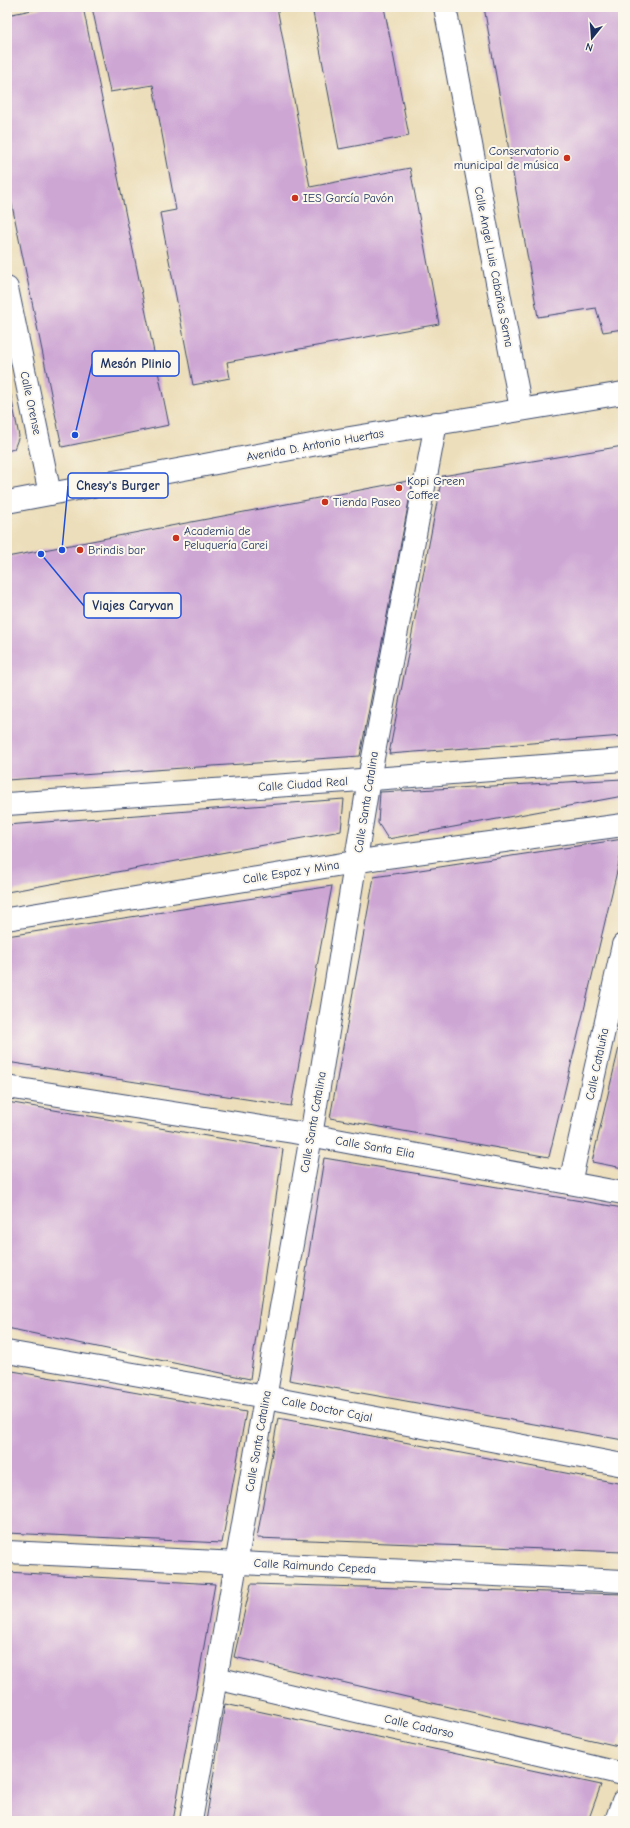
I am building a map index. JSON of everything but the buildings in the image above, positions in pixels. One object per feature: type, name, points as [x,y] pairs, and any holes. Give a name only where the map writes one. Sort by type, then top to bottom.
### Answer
[{"type":"street","name":"Calle Angel Luis Cabañas Serna","points":[[445,7],[521,409]]},
{"type":"street","name":"Calle Orense","points":[[7,288],[50,494]]},
{"type":"street","name":"Avenida D. Antonio Huertas","points":[[7,502],[436,423],[623,393]]},
{"type":"street","name":"Calle Santa Catalina","points":[[191,1821],[311,1136],[357,862],[369,779],[436,423]]},
{"type":"street","name":"Calle Ciudad Real","points":[[7,804],[623,760]]},
{"type":"street","name":"Calle Espoz y Mina","points":[[7,919],[357,862],[623,825]]},
{"type":"street","name":"Calle Cataluña","points":[[570,1183],[623,945]]},
{"type":"street","name":"Calle Santa Elia","points":[[7,1087],[311,1136],[623,1193]]},
{"type":"street","name":"Calle Doctor Cajal","points":[[7,1352],[266,1397],[623,1465]]},
{"type":"street","name":"Calle Raimundo Cepeda","points":[[7,1552],[623,1581]]},
{"type":"street","name":"Calle Cadarso","points":[[216,1678],[623,1774]]},
{"type":"street","points":[[616,1821],[623,1801]]},
{"type":"place","name":"Conservatorio municipal de música","points":[[567,158]]},
{"type":"place","name":"IES García Pavón","points":[[295,198]]},
{"type":"place","name":"Mesón Plinio","points":[[75,435]]},
{"type":"place","name":"Kopi Green Coffee","points":[[399,488]]},
{"type":"place","name":"Tienda Paseo","points":[[325,502]]},
{"type":"place","name":"Academia de Peluquería Carei","points":[[176,538]]},
{"type":"place","name":"Chesy's Burger","points":[[62,550]]},
{"type":"place","name":"Brindis bar","points":[[80,550]]},
{"type":"place","name":"Viajes Caryvan","points":[[41,554]]}]
